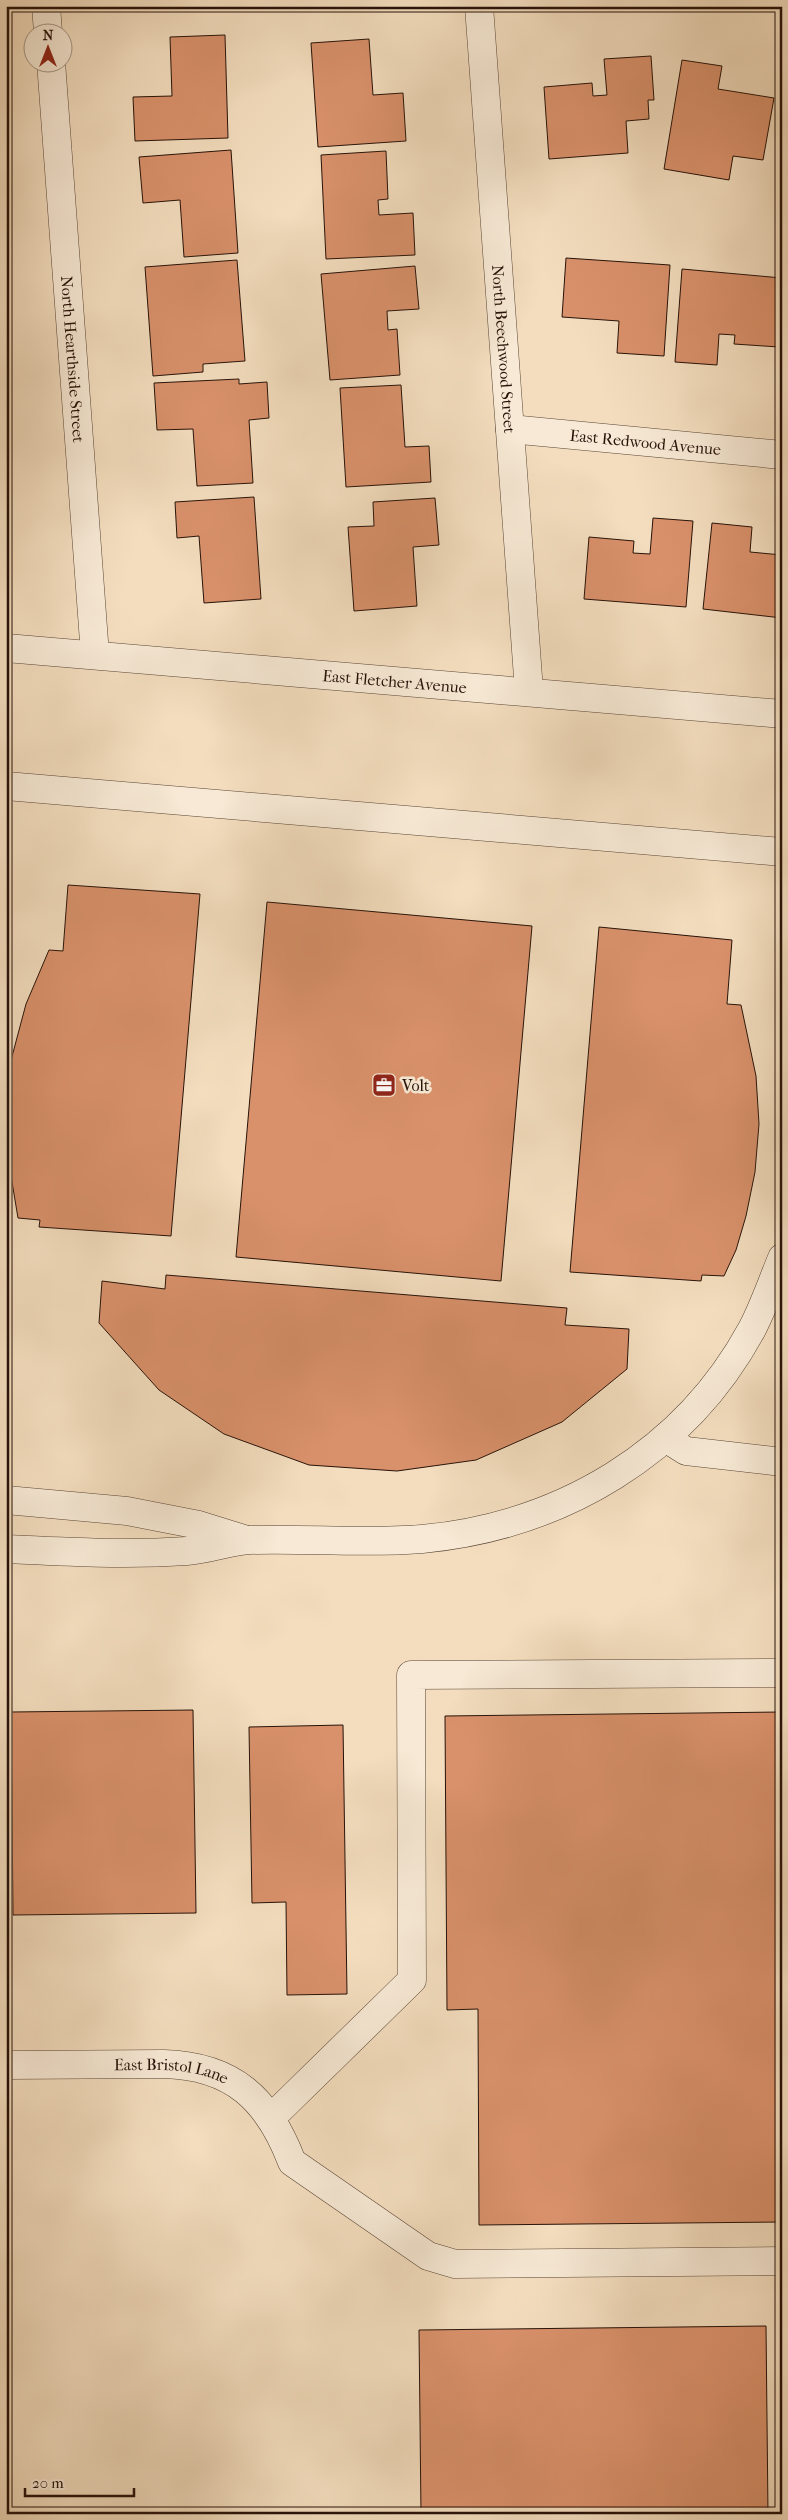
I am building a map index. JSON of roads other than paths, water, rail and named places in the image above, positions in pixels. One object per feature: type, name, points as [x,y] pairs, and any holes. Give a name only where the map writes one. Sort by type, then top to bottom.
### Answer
[{"type":"street","points":[[46,6],[47,22]]},
{"type":"street","name":"North Beechwood Street","points":[[479,6],[530,691]]},
{"type":"street","name":"North Hearthside Street","points":[[52,72],[95,655]]},
{"type":"street","name":"East Redwood Avenue","points":[[510,429],[782,455]]},
{"type":"street","name":"East Fletcher Avenue","points":[[6,648],[530,691],[782,714]]},
{"type":"street","points":[[6,786],[782,852]]},
{"type":"street","points":[[6,1549],[118,1554],[191,1551],[248,1540],[356,1542],[422,1539],[470,1533],[524,1519],[572,1500],[616,1475],[667,1439],[700,1405],[751,1330],[782,1258]]},
{"type":"street","points":[[667,1439],[686,1451],[782,1462]]},
{"type":"street","points":[[6,1500],[127,1511],[198,1525],[248,1540]]},
{"type":"street","points":[[271,2118],[412,1980],[411,1676],[782,1673]]},
{"type":"street","name":"East Bristol Lane","points":[[6,2065],[164,2064],[208,2069],[234,2082],[256,2100],[271,2118],[292,2162],[428,2256],[440,2261],[455,2264],[782,2261]]},
{"type":"place","name":"Volt","points":[[384,1085]]}]
